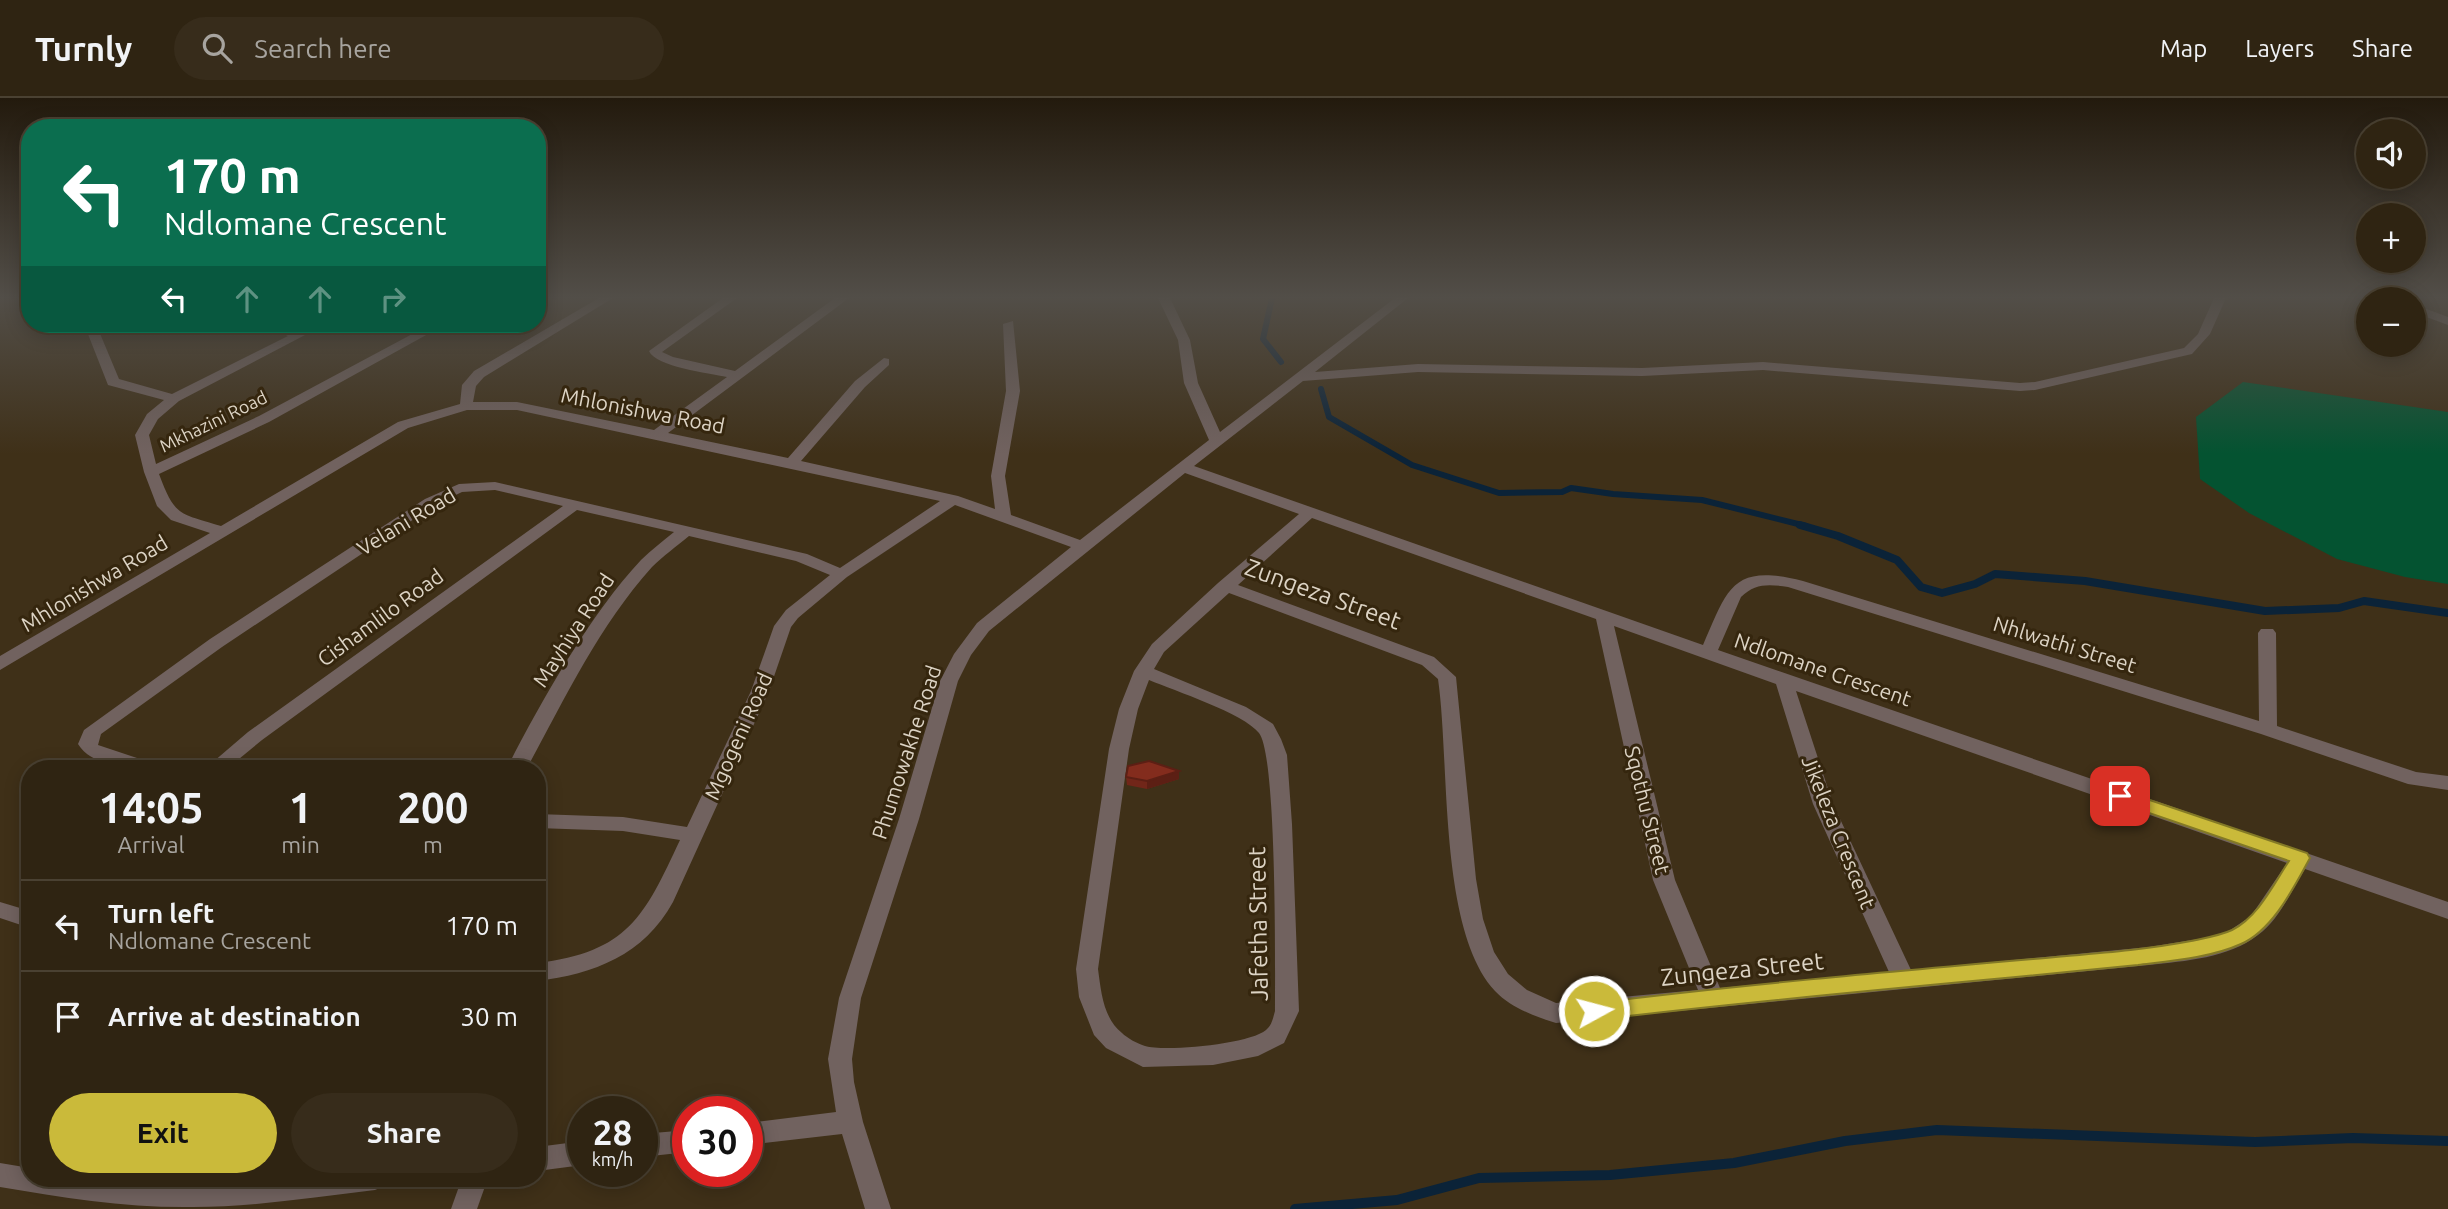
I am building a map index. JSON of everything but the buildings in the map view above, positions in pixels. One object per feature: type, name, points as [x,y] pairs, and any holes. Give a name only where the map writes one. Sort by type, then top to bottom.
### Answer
[{"type":"street","points":[[100,350],[113,382],[174,398]]},
{"type":"street","points":[[222,532],[176,517],[169,512],[162,503],[151,472],[142,435],[152,417],[174,398],[269,350]]},
{"type":"street","name":"Mkhazini Road","points":[[151,472],[264,419],[392,350]]},
{"type":"street","points":[[466,407],[469,385],[479,374],[520,350]]},
{"type":"street","points":[[657,350],[656,354],[669,360],[736,375]]},
{"type":"street","points":[[657,434],[771,350]]},
{"type":"street","points":[[1004,517],[998,476],[1013,391],[1011,350]]},
{"type":"street","points":[[1186,350],[1191,383],[1217,442]]},
{"type":"street","name":"Phumowakhe Road","points":[[878,1209],[851,1122],[839,1059],[850,998],[909,819],[949,681],[962,654],[977,633],[1082,546],[1336,350]]},
{"type":"street","points":[[1301,377],[1418,368],[1642,372],[1763,366],[1999,387],[2035,386],[2190,350]]},
{"type":"street","points":[[790,463],[860,384],[884,362]]},
{"type":"street","name":"Mhlonishwa Road","points":[[0,664],[403,425],[466,407],[517,406],[953,499],[1082,546]]},
{"type":"street","name":"Ndlomane Crescent","points":[[1184,468],[2448,911]]},
{"type":"street","name":"Velani Road","points":[[121,760],[91,750],[87,744],[93,730],[194,658],[430,502],[459,488],[483,485],[574,505],[801,557],[841,574]]},
{"type":"street","name":"Mgogeni Road","points":[[546,970],[600,959],[617,951],[638,935],[662,902],[760,691],[783,626],[805,600],[953,499]]},
{"type":"street","name":"Cishamlilo Road","points":[[226,760],[574,505]]},
{"type":"street","name":"Jafetha Street","points":[[1143,671],[1239,711],[1266,728],[1277,755],[1282,824],[1287,1011],[1283,1027],[1274,1037],[1248,1050],[1143,1057],[1114,1041],[1098,1021],[1090,997],[1087,969],[1119,749],[1125,718],[1143,671],[1158,648],[1224,586],[1309,513]]},
{"type":"street","name":"Mayhiya Road","points":[[521,760],[566,679],[620,596],[648,562],[685,531]]},
{"type":"street","name":"Nhlwathi Street","points":[[1708,653],[1739,587],[1751,581],[1778,580],[1826,592],[1952,634],[2268,730],[2415,779],[2448,783]]},
{"type":"street","name":"Zungeza Street","points":[[1224,586],[1428,660],[1447,677],[1465,874],[1475,930],[1500,981],[1536,1007],[1556,1013],[2171,953],[2235,938],[2250,929],[2265,913],[2301,858]]},
{"type":"street","name":"Sqothu Street","points":[[1604,617],[1664,880],[1712,997]]},
{"type":"street","points":[[2267,633],[2268,730]]},
{"type":"street","name":"Jikeleza Crescent","points":[[1784,680],[1823,804],[1904,979]]},
{"type":"street","points":[[546,821],[623,824],[693,835]]},
{"type":"street","points":[[0,910],[21,916]]},
{"type":"street","points":[[763,1132],[851,1122]]},
{"type":"street","points":[[546,1158],[567,1155]]},
{"type":"street","points":[[0,1175],[21,1178]]},
{"type":"street","points":[[85,1187],[120,1192],[193,1195],[294,1187]]},
{"type":"street","points":[[464,1209],[472,1187]]},
{"type":"green space","points":[[2243,382],[2448,412],[2448,584],[2405,577],[2337,559],[2249,513],[2200,479],[2196,417]]},
{"type":"waterway","points":[[1271,350],[1281,362]]},
{"type":"waterway","points":[[1321,389],[1329,417],[1412,465],[1499,493],[1562,492],[1571,488],[1613,494],[1702,500],[1806,526]]},
{"type":"waterway","points":[[1800,525],[1838,536],[1897,560],[1921,587],[1942,593],[1975,584],[1995,574],[2085,581],[2265,611],[2339,608],[2364,601],[2448,613]]},
{"type":"waterway","points":[[1295,1209],[1397,1200],[1479,1178],[1610,1175],[1734,1163],[1845,1141],[1937,1130],[2255,1142],[2353,1138],[2448,1141]]},
{"type":"route","points":[[1594,1011],[1712,997],[2088,962],[2171,953],[2209,945],[2235,938],[2250,929],[2265,913],[2301,858],[2120,796]]}]
